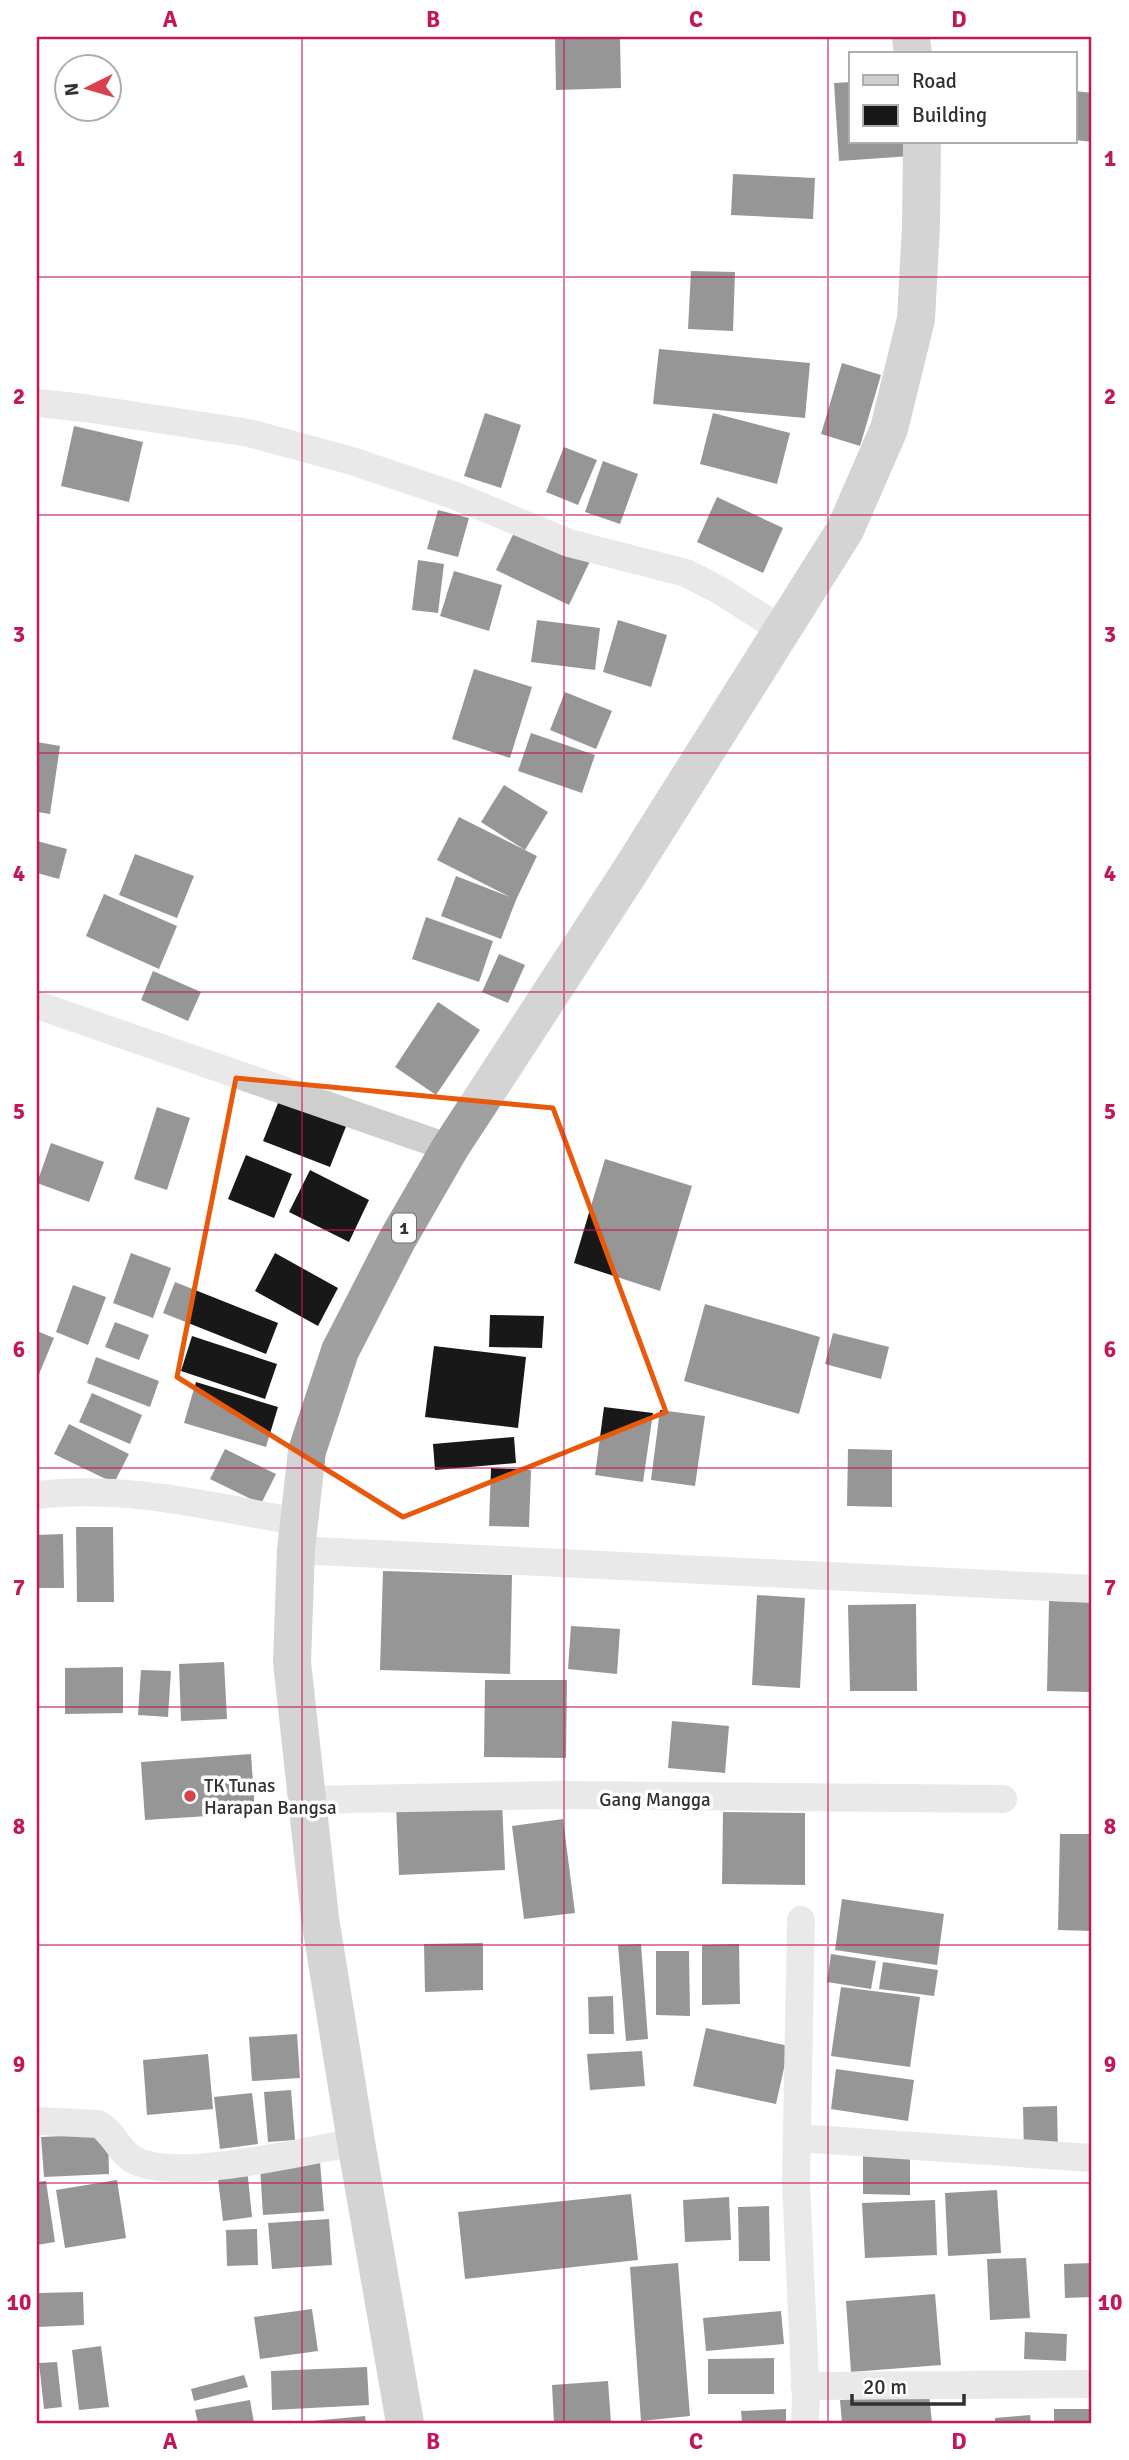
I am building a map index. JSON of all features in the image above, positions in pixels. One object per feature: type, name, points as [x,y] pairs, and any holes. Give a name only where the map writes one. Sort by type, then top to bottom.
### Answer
[{"type":"highway","name":"1","points":[[405,2423],[320,1918],[292,1662],[298,1536],[307,1451],[340,1351],[397,1240],[450,1148],[629,873],[845,530],[889,429],[915,319],[921,226],[922,144]]},
{"type":"street","points":[[37,403],[249,433],[352,461],[456,496],[569,543],[686,573],[719,590],[782,630]]},
{"type":"street","points":[[37,1005],[450,1148]]},
{"type":"street","points":[[37,1495],[74,1491],[133,1492],[298,1536],[1092,1589]]},
{"type":"street","points":[[307,1800],[559,1795],[996,1798]]},
{"type":"street","points":[[801,1920],[796,2183],[805,2423]]},
{"type":"street","points":[[37,2121],[98,2124],[105,2128],[126,2155],[138,2162],[157,2166],[199,2168],[226,2165],[356,2142]]},
{"type":"street","points":[[797,2138],[1092,2158]]},
{"type":"street","points":[[805,2386],[1092,2384]]},
{"type":"highlighted area","points":[[236,1078],[553,1108],[666,1412],[403,1517],[177,1377]]},
{"type":"building","points":[[555,37],[620,37],[621,88],[556,90]]},
{"type":"building","points":[[849,82],[849,144],[910,144],[911,156],[839,161],[834,83]]},
{"type":"building","points":[[1076,91],[1092,93],[1092,142],[1076,140]]},
{"type":"building","points":[[733,174],[815,178],[813,219],[731,215]]},
{"type":"building","points":[[691,271],[735,272],[733,331],[688,329]]},
{"type":"building","points":[[659,349],[810,363],[805,418],[653,404]]},
{"type":"building","points":[[842,363],[881,375],[860,446],[821,434]]},
{"type":"building","points":[[485,413],[521,425],[501,488],[464,476]]},
{"type":"building","points":[[713,413],[790,433],[777,484],[700,464]]},
{"type":"building","points":[[74,426],[143,442],[129,502],[61,486]]},
{"type":"building","points":[[564,447],[597,460],[578,505],[546,492]]},
{"type":"building","points":[[603,461],[638,474],[620,524],[585,512]]},
{"type":"building","points":[[717,497],[783,528],[763,573],[697,542]]},
{"type":"building","points":[[438,510],[469,518],[458,557],[427,549]]},
{"type":"building","points":[[518,524],[591,559],[569,605],[496,570]]},
{"type":"building","points":[[418,560],[444,564],[438,613],[412,610]]},
{"type":"building","points":[[454,571],[502,585],[489,631],[440,616]]},
{"type":"building","points":[[537,620],[600,628],[595,670],[531,662]]},
{"type":"building","points":[[618,620],[667,635],[651,687],[603,672]]},
{"type":"building","points":[[474,669],[532,687],[510,758],[452,739]]},
{"type":"building","points":[[565,692],[612,711],[596,749],[550,730]]},
{"type":"building","points":[[531,733],[595,755],[582,793],[518,771]]},
{"type":"building","points":[[37,742],[60,746],[50,814],[37,812]]},
{"type":"building","points":[[504,785],[548,812],[525,850],[481,822]]},
{"type":"building","points":[[459,817],[537,856],[501,939],[441,916],[456,876],[510,897],[437,860]]},
{"type":"building","points":[[37,841],[67,849],[59,879],[37,873]]},
{"type":"building","points":[[135,854],[194,876],[177,918],[119,895]]},
{"type":"building","points":[[104,894],[177,926],[159,969],[86,936]]},
{"type":"building","points":[[426,917],[493,941],[479,982],[412,959]]},
{"type":"building","points":[[499,954],[525,965],[508,1003],[482,992]]},
{"type":"building","points":[[153,971],[201,992],[188,1021],[141,1000]]},
{"type":"building","points":[[438,1002],[480,1030],[436,1095],[395,1067]]},
{"type":"building","points":[[280,1098],[347,1124],[330,1167],[263,1141]]},
{"type":"building","points":[[157,1107],[190,1118],[167,1190],[134,1179]]},
{"type":"building","points":[[51,1143],[104,1162],[89,1202],[37,1183]]},
{"type":"building","points":[[246,1155],[292,1174],[274,1218],[228,1199]]},
{"type":"building","points":[[605,1159],[692,1186],[660,1291],[574,1263]]},
{"type":"building","points":[[310,1170],[369,1200],[349,1242],[289,1212]]},
{"type":"building","points":[[131,1253],[171,1268],[153,1318],[113,1303]]},
{"type":"building","points":[[275,1253],[338,1288],[318,1326],[255,1291]]},
{"type":"building","points":[[175,1282],[278,1323],[266,1354],[163,1313]]},
{"type":"building","points":[[73,1285],[106,1297],[88,1345],[56,1332]]},
{"type":"building","points":[[705,1304],[820,1337],[799,1414],[684,1381]]},
{"type":"building","points":[[490,1315],[544,1316],[542,1348],[489,1347]]},
{"type":"building","points":[[115,1322],[149,1335],[139,1360],[105,1347]]},
{"type":"building","points":[[37,1331],[54,1338],[37,1379]]},
{"type":"building","points":[[833,1333],[889,1347],[881,1379],[825,1364]]},
{"type":"building","points":[[192,1336],[277,1364],[265,1399],[181,1371]]},
{"type":"building","points":[[434,1346],[526,1357],[518,1428],[425,1417]]},
{"type":"building","points":[[96,1357],[159,1381],[150,1407],[87,1383]]},
{"type":"building","points":[[196,1382],[278,1407],[266,1447],[184,1423]]},
{"type":"building","points":[[92,1393],[142,1415],[130,1444],[79,1422]]},
{"type":"building","points":[[604,1407],[653,1413],[643,1482],[595,1475]]},
{"type":"building","points":[[660,1410],[705,1416],[695,1486],[651,1480]]},
{"type":"building","points":[[69,1424],[129,1454],[114,1483],[54,1454]]},
{"type":"building","points":[[514,1437],[516,1463],[435,1470],[433,1444]]},
{"type":"building","points":[[225,1449],[276,1474],[261,1504],[210,1479]]},
{"type":"building","points":[[848,1449],[892,1450],[892,1507],[847,1506]]},
{"type":"building","points":[[491,1468],[531,1470],[529,1527],[489,1526]]},
{"type":"building","points":[[76,1527],[113,1527],[114,1602],[77,1602]]},
{"type":"building","points":[[63,1534],[64,1588],[37,1588],[37,1535]]},
{"type":"building","points":[[383,1571],[512,1575],[510,1674],[380,1670]]},
{"type":"building","points":[[757,1595],[805,1598],[800,1688],[752,1685]]},
{"type":"building","points":[[1049,1601],[1091,1602],[1089,1692],[1047,1691]]},
{"type":"building","points":[[916,1604],[917,1691],[850,1691],[848,1605]]},
{"type":"building","points":[[571,1626],[620,1629],[617,1674],[568,1669]]},
{"type":"building","points":[[224,1662],[227,1719],[181,1721],[179,1664]]},
{"type":"building","points":[[123,1667],[123,1713],[65,1714],[65,1668]]},
{"type":"building","points":[[141,1670],[171,1671],[168,1717],[138,1715]]},
{"type":"building","points":[[485,1680],[567,1680],[566,1758],[484,1757]]},
{"type":"building","points":[[672,1721],[729,1726],[725,1773],[668,1768]]},
{"type":"building","points":[[251,1754],[255,1813],[145,1820],[141,1762]]},
{"type":"building","points":[[502,1801],[505,1870],[399,1875],[396,1805]]},
{"type":"building","points":[[723,1812],[805,1813],[805,1885],[722,1884]]},
{"type":"building","points":[[563,1819],[575,1913],[524,1919],[512,1826]]},
{"type":"building","points":[[1060,1834],[1092,1834],[1092,1931],[1058,1930]]},
{"type":"building","points":[[842,1899],[944,1914],[937,1965],[835,1950]]},
{"type":"building","points":[[483,1943],[483,1990],[425,1992],[424,1944]]},
{"type":"building","points":[[641,1944],[648,2039],[626,2041],[618,1945]]},
{"type":"building","points":[[739,1944],[740,2004],[702,2005],[702,1945]]},
{"type":"building","points":[[656,1951],[689,1951],[690,2016],[656,2015]]},
{"type":"building","points":[[831,1954],[876,1961],[871,1989],[827,1982]]},
{"type":"building","points":[[883,1962],[938,1970],[934,1996],[879,1989]]},
{"type":"building","points":[[841,1987],[920,1997],[910,2067],[831,2056]]},
{"type":"building","points":[[613,1996],[614,2034],[589,2034],[588,1997]]},
{"type":"building","points":[[706,2028],[789,2046],[776,2104],[693,2086]]},
{"type":"building","points":[[297,2034],[300,2078],[252,2081],[249,2037]]},
{"type":"building","points":[[642,2051],[645,2086],[590,2090],[587,2054]]},
{"type":"building","points":[[208,2054],[213,2109],[147,2115],[143,2060]]},
{"type":"building","points":[[836,2069],[914,2080],[908,2121],[831,2109]]},
{"type":"building","points":[[291,2090],[295,2140],[268,2142],[264,2092]]},
{"type":"building","points":[[252,2093],[258,2144],[220,2149],[214,2097]]},
{"type":"building","points":[[1057,2106],[1058,2151],[1024,2152],[1023,2107]]},
{"type":"building","points":[[108,2134],[109,2174],[44,2177],[41,2137]]},
{"type":"building","points":[[863,2150],[910,2150],[910,2195],[863,2194]]},
{"type":"building","points":[[320,2162],[324,2211],[263,2215],[260,2167]]},
{"type":"building","points":[[247,2168],[252,2217],[223,2221],[217,2171]]},
{"type":"building","points":[[117,2180],[126,2238],[65,2248],[56,2190]]},
{"type":"building","points":[[46,2181],[55,2242],[37,2245],[37,2182]]},
{"type":"building","points":[[997,2190],[1001,2253],[948,2256],[945,2193]]},
{"type":"building","points":[[631,2194],[638,2260],[465,2279],[458,2212]]},
{"type":"building","points":[[729,2197],[731,2240],[685,2242],[683,2200]]},
{"type":"building","points":[[935,2200],[937,2255],[865,2258],[862,2203]]},
{"type":"building","points":[[769,2206],[770,2261],[739,2261],[738,2207]]},
{"type":"building","points":[[329,2219],[332,2265],[272,2269],[268,2223]]},
{"type":"building","points":[[257,2229],[258,2265],[227,2266],[226,2230]]},
{"type":"building","points":[[1026,2258],[1030,2318],[990,2320],[987,2259]]},
{"type":"building","points":[[678,2263],[690,2416],[641,2421],[630,2267]]},
{"type":"building","points":[[1092,2263],[1092,2297],[1065,2298],[1064,2264]]},
{"type":"building","points":[[83,2292],[84,2325],[37,2327],[37,2293]]},
{"type":"building","points":[[935,2294],[941,2365],[851,2372],[846,2301]]},
{"type":"building","points":[[312,2309],[318,2351],[260,2359],[254,2317]]},
{"type":"building","points":[[781,2311],[784,2344],[706,2351],[703,2318]]},
{"type":"building","points":[[1025,2332],[1067,2334],[1066,2361],[1024,2359]]},
{"type":"building","points":[[101,2346],[109,2407],[79,2410],[72,2350]]},
{"type":"building","points":[[774,2358],[774,2394],[708,2394],[708,2359]]},
{"type":"building","points":[[57,2362],[62,2407],[44,2409],[39,2363]]},
{"type":"building","points":[[367,2367],[369,2405],[272,2410],[271,2371]]},
{"type":"building","points":[[244,2375],[248,2387],[194,2401],[191,2389]]},
{"type":"building","points":[[608,2381],[611,2423],[554,2423],[552,2385]]},
{"type":"building","points":[[929,2393],[932,2423],[842,2423],[840,2400]]},
{"type":"building","points":[[250,2400],[254,2423],[198,2423],[195,2410]]},
{"type":"building","points":[[786,2409],[786,2423],[742,2423],[741,2411]]},
{"type":"building","points":[[1054,2409],[1092,2409],[1092,2423],[1054,2423]]},
{"type":"building","points":[[1030,2415],[1031,2423],[995,2423],[995,2418]]},
{"type":"building","points":[[365,2416],[366,2423],[312,2423],[312,2421]]},
{"type":"place","name":"TK Tunas Harapan Bangsa","points":[[190,1796]]}]
